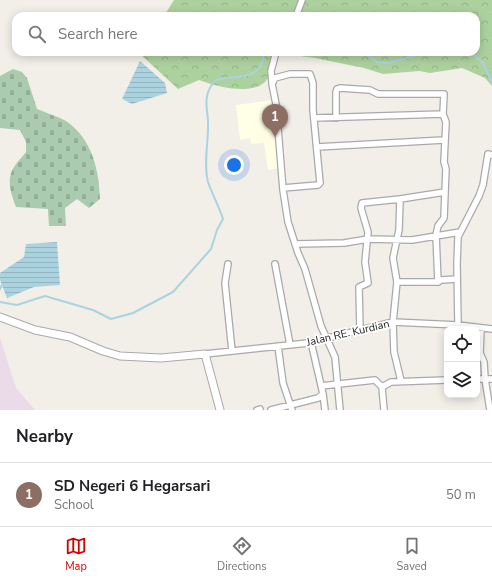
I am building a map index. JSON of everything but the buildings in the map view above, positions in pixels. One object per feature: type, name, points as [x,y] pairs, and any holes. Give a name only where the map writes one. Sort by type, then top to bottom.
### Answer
[{"type":"street","points":[[298,12],[302,0]]},
{"type":"street","points":[[275,56],[271,76],[276,104],[283,188],[288,222],[305,269],[314,305],[326,339],[332,348],[335,357],[340,410]]},
{"type":"street","points":[[272,84],[275,78],[280,76],[310,74],[313,83],[316,147],[320,183],[318,185],[283,188]]},
{"type":"street","points":[[336,118],[336,92],[337,89],[340,88],[370,90],[378,94],[444,94],[443,114],[446,122],[444,140],[445,192],[444,218],[438,226],[436,235],[438,282]]},
{"type":"street","points":[[314,118],[443,114]]},
{"type":"street","points":[[316,147],[444,140]]},
{"type":"street","points":[[458,325],[457,247],[460,232],[479,196],[483,185],[488,154],[492,155]]},
{"type":"street","points":[[360,331],[358,292],[361,286],[368,283],[365,262],[368,239],[365,219],[361,208],[362,203],[445,192]]},
{"type":"street","points":[[400,199],[398,239],[394,258],[397,282],[393,322],[394,355],[401,381]]},
{"type":"street","points":[[295,244],[344,242],[368,239],[412,240],[460,232]]},
{"type":"street","points":[[228,264],[225,283],[232,351]]},
{"type":"street","points":[[276,264],[290,345]]},
{"type":"street","points":[[397,282],[438,282],[442,280],[457,279]]},
{"type":"street","points":[[0,317],[34,330],[70,336],[103,351],[120,356],[161,358],[204,354],[220,410]]},
{"type":"street","name":"Jalan RE. Kurdian","points":[[204,354],[311,342],[393,322],[458,325],[492,329]]},
{"type":"street","points":[[481,328],[480,353],[484,362],[490,410]]},
{"type":"street","points":[[311,342],[323,394],[325,410]]},
{"type":"street","points":[[278,346],[283,383],[290,408]]},
{"type":"street","points":[[480,379],[492,379]]},
{"type":"street","points":[[321,386],[375,380],[382,387],[384,410]]},
{"type":"street","points":[[382,387],[387,383],[401,381],[444,380]]},
{"type":"street","points":[[271,410],[290,408],[323,394]]},
{"type":"shaded area","points":[[274,100],[280,168],[268,170],[264,143],[251,144],[250,138],[240,140],[236,105]]},
{"type":"shaded area","points":[[0,338],[16,388],[35,410],[0,410]]},
{"type":"green space","points":[[174,0],[492,0],[492,86],[485,78],[462,68],[430,73],[419,71],[383,74],[364,68],[300,56],[480,56],[480,12],[166,12]]},
{"type":"green space","points":[[142,56],[276,56],[269,76],[265,82],[258,86],[242,89],[232,88],[214,85],[199,80],[178,89]]},
{"type":"green space","points":[[13,69],[22,72],[27,78],[37,109],[63,119],[75,128],[88,146],[96,166],[100,199],[89,208],[77,199],[65,208],[66,226],[49,226],[48,209],[16,207],[14,202],[10,186],[11,175],[16,164],[26,152],[26,142],[20,130],[0,128],[0,76]]},
{"type":"water","points":[[140,61],[165,83],[167,93],[132,104],[122,99]]},
{"type":"water","points":[[57,242],[60,285],[34,287],[7,298],[0,280],[0,273],[24,257],[26,244]]},
{"type":"waterway","points":[[0,302],[17,305],[45,296],[93,310],[111,319],[133,313],[173,292],[211,249],[217,230],[223,219],[208,182],[206,167],[208,129],[206,103],[208,92],[213,83],[218,80],[250,74],[257,70],[262,63],[263,56]]},
{"type":"waterway","points":[[369,56],[377,62],[389,63],[414,56]]},
{"type":"waterway","points":[[475,56],[483,63],[492,83]]},
{"type":"waterway","points":[[0,289],[2,285]]},
{"type":"place","name":"SD Negeri 6 Hegarsari","points":[[275,137]]}]
